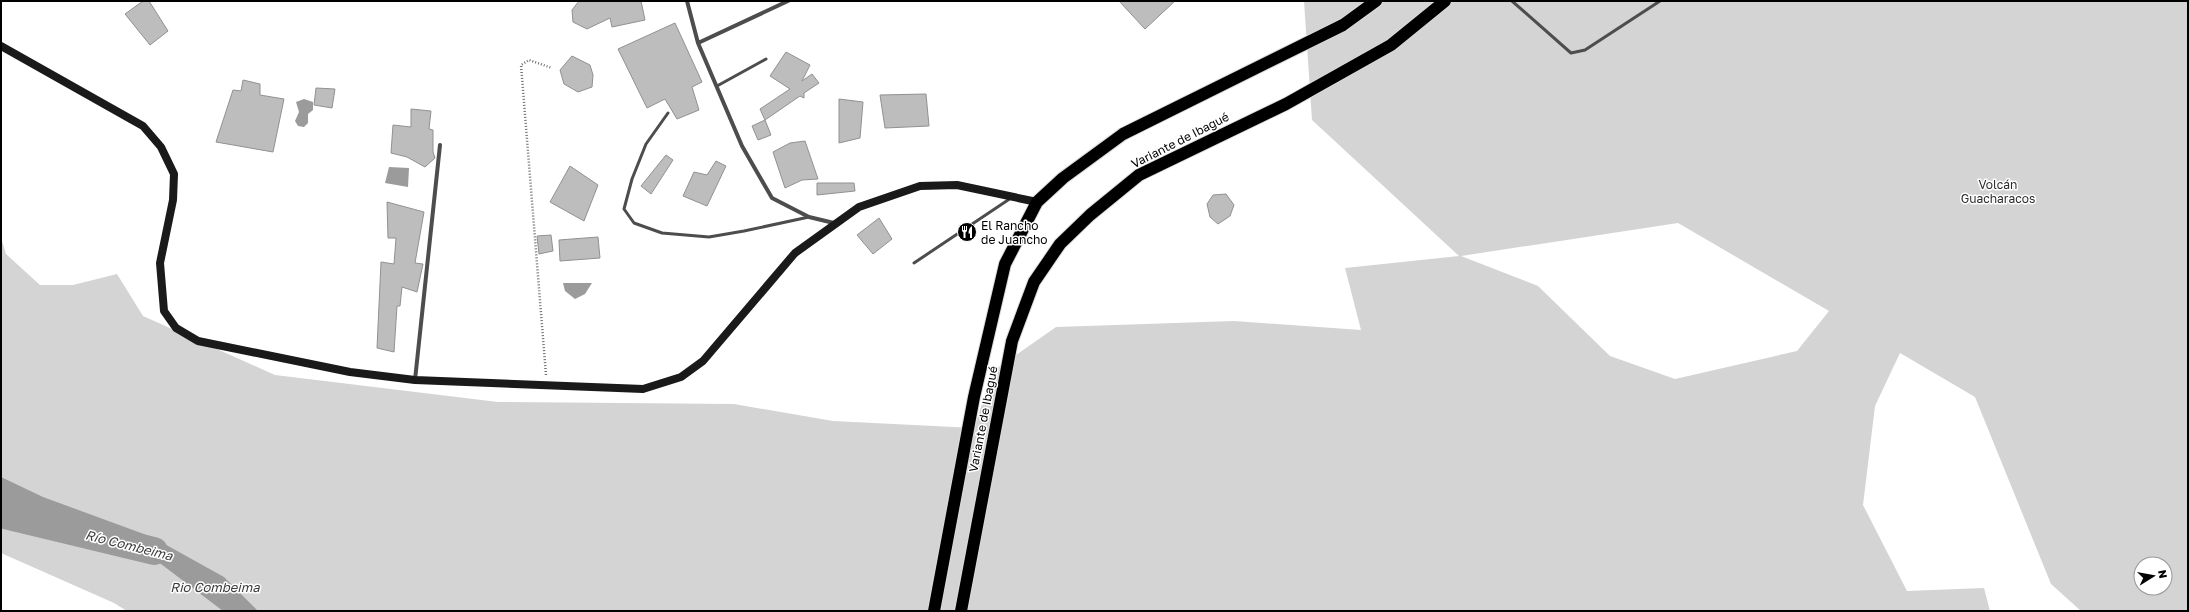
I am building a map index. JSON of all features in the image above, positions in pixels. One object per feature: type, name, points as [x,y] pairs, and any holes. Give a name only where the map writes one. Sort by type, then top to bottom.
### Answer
[{"type":"highway","name":"Variante de Ibagué","points":[[934,611],[974,397],[1005,264],[1037,202],[1063,178],[1123,134],[1343,25],[1376,1]]},
{"type":"highway","name":"Variante de Ibagué","points":[[961,611],[1012,341],[1034,282],[1060,244],[1090,215],[1139,175],[1286,104],[1391,45],[1445,1]]},
{"type":"street","points":[[687,1],[698,43],[742,146],[772,198],[808,217],[834,223]]},
{"type":"street","points":[[698,43],[788,1]]},
{"type":"street","points":[[1,46],[143,126],[161,147],[174,174],[173,200],[160,263],[164,311],[176,328],[198,341],[350,372],[415,380],[643,389],[681,378],[703,361],[795,253],[834,223],[859,207],[920,186],[957,185],[1012,198],[1037,202]]},
{"type":"street","points":[[415,380],[440,145]]},
{"type":"lane","points":[[1512,1],[1571,53],[1585,50],[1660,1]]},
{"type":"lane","points":[[717,86],[766,59]]},
{"type":"lane","points":[[668,113],[646,144],[632,179],[624,209],[634,223],[662,233],[709,237],[744,232],[808,217]]},
{"type":"lane","points":[[914,263],[1012,198]]},
{"type":"path","points":[[547,386],[521,64],[530,60],[552,68]]},
{"type":"green space","name":"Volcán Guacharacos","points":[[1304,1],[2188,1],[2188,611],[2081,611],[2051,584],[1975,397],[1900,353],[1875,406],[1863,505],[1907,591],[1984,588],[1990,611],[127,611],[114,603],[1,553],[1,238],[6,254],[40,285],[73,285],[117,274],[143,316],[275,375],[498,402],[734,404],[833,421],[974,428],[993,371],[1056,327],[1234,321],[1361,330],[1345,268],[1459,256],[1312,120]],"holes":[[[1678,223],[1829,311],[1797,351],[1675,379],[1610,356],[1538,286],[1461,256]]]},
{"type":"water","points":[[304,99],[313,102],[313,110],[308,114],[308,123],[304,127],[298,126],[295,121],[299,112],[296,102]]},
{"type":"water","points":[[389,167],[409,168],[408,187],[385,183]]},
{"type":"water","points":[[563,283],[592,283],[585,294],[575,299],[565,291]]},
{"type":"water","name":"Rio Combeima","points":[[1,477],[43,497],[152,537],[224,577],[258,611],[223,611],[161,564],[92,529],[1,501]]},
{"type":"building","points":[[143,1],[149,1],[168,31],[150,45],[125,14]]},
{"type":"building","points":[[579,1],[641,1],[645,20],[612,27],[610,18],[587,29],[573,22],[572,10]]},
{"type":"building","points":[[1119,1],[1175,1],[1145,29]]},
{"type":"building","points":[[675,23],[702,82],[692,87],[699,110],[677,119],[665,99],[647,108],[618,49]]},
{"type":"building","points":[[786,52],[810,65],[802,81],[812,74],[819,83],[804,93],[804,98],[800,96],[765,120],[760,109],[790,89],[770,76]]},
{"type":"building","points":[[572,56],[590,65],[593,75],[592,87],[578,92],[564,84],[560,70]]},
{"type":"building","points":[[243,80],[260,84],[260,95],[284,99],[273,152],[216,142],[233,90],[241,91]]},
{"type":"building","points":[[316,88],[335,89],[332,108],[314,105]]},
{"type":"building","points":[[926,94],[929,126],[885,128],[880,95]]},
{"type":"building","points":[[839,99],[863,102],[860,138],[839,143]]},
{"type":"building","points":[[411,109],[431,111],[429,129],[433,130],[433,152],[435,158],[425,167],[407,157],[391,153],[393,125],[411,127]]},
{"type":"building","points":[[765,120],[771,135],[758,140],[752,126]]},
{"type":"building","points":[[805,141],[818,179],[802,180],[785,188],[773,152],[790,143]]},
{"type":"building","points":[[666,155],[673,160],[651,194],[641,186]]},
{"type":"building","points":[[716,161],[726,166],[707,206],[683,196],[694,172],[707,175]]},
{"type":"building","points":[[570,166],[598,185],[584,221],[550,202]]},
{"type":"building","points":[[817,183],[854,183],[855,191],[817,195]]},
{"type":"building","points":[[1226,194],[1234,205],[1230,216],[1218,224],[1210,217],[1207,204],[1213,195]]},
{"type":"building","points":[[387,202],[424,212],[415,263],[423,264],[417,292],[402,287],[400,306],[397,306],[394,352],[377,348],[381,262],[394,264],[396,238],[388,238]]},
{"type":"building","points":[[879,218],[892,239],[873,254],[857,235]]},
{"type":"building","points":[[551,235],[553,251],[539,254],[537,236]]},
{"type":"building","points":[[598,237],[600,258],[560,261],[559,240]]},
{"type":"waterway","name":"Río Combeima","points":[[1,514],[154,551]]},
{"type":"place","name":"El Rancho de Juancho","points":[[967,232]]}]
